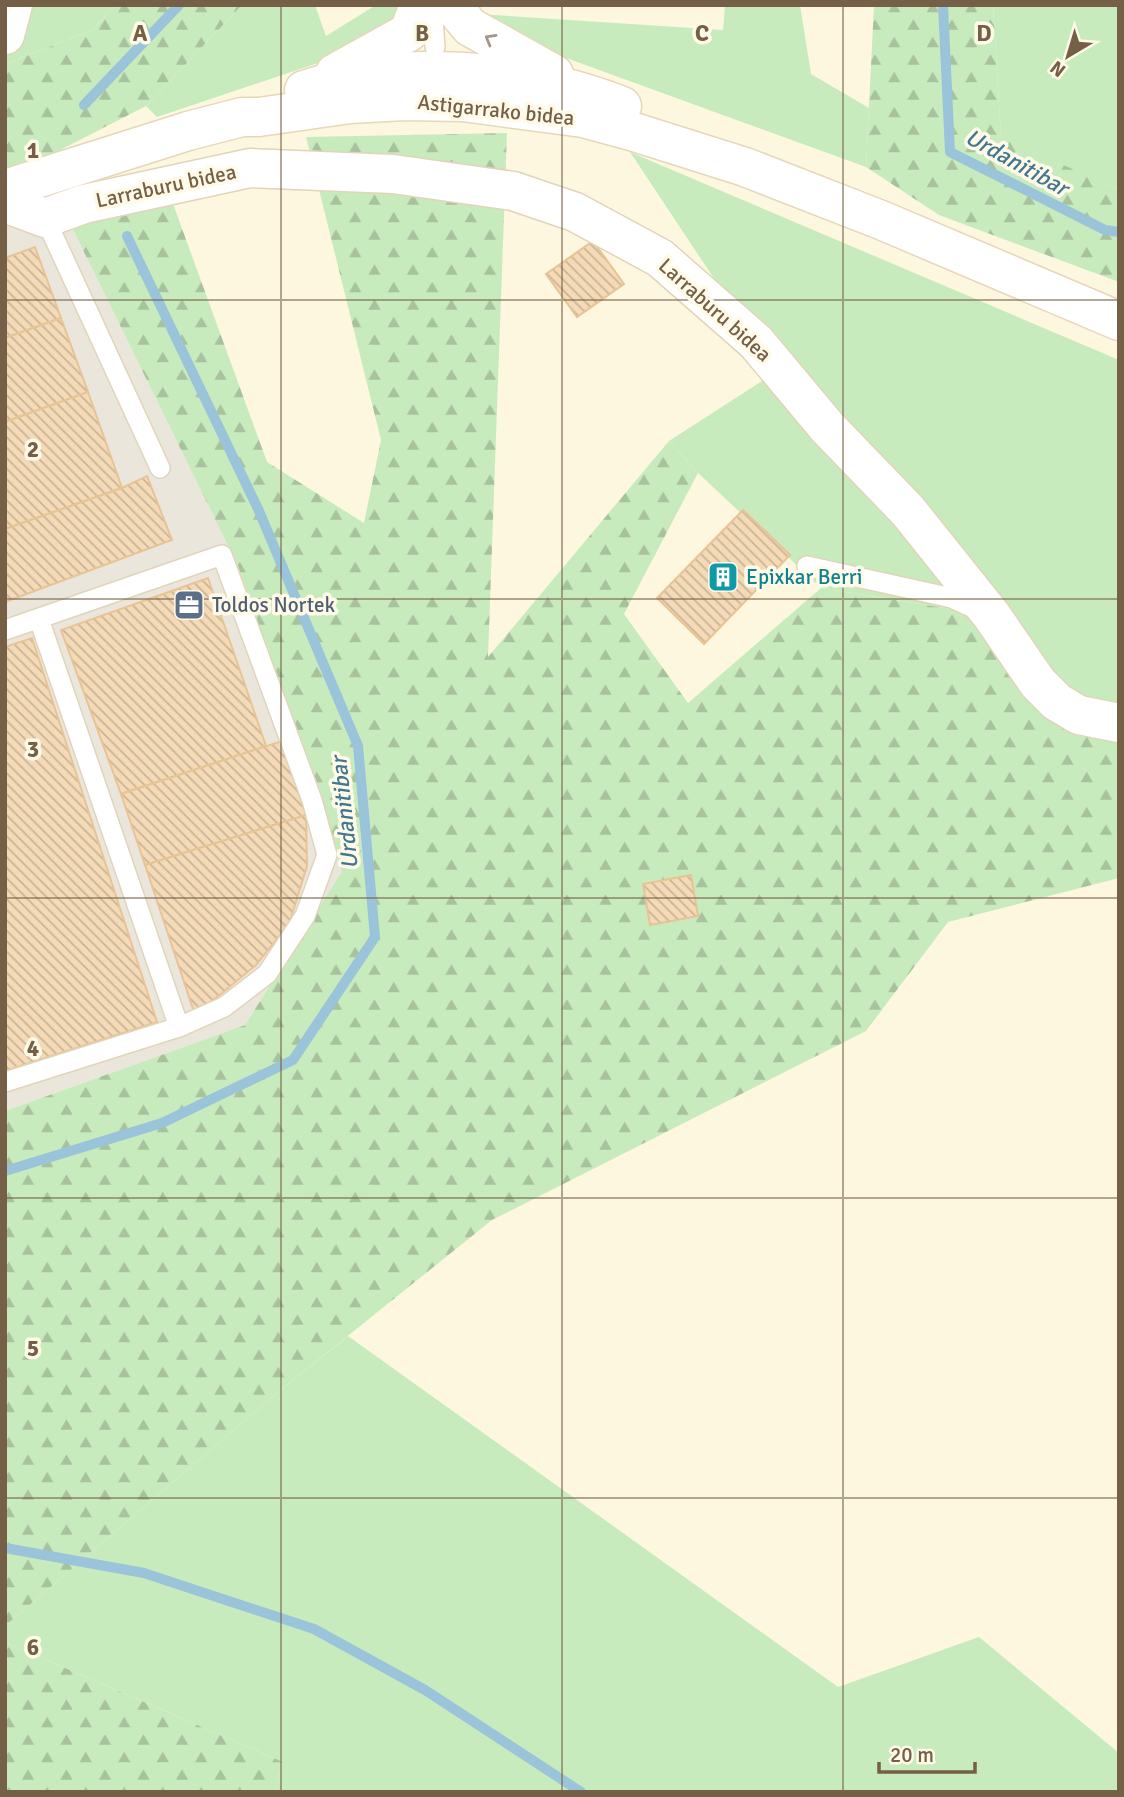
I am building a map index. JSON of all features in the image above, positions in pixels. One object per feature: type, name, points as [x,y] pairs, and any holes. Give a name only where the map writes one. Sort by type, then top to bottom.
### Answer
[{"type":"main road","points":[[5,35],[13,5]]},
{"type":"main road","points":[[312,99],[409,32],[419,5]]},
{"type":"main road","points":[[452,5],[470,27],[593,95]]},
{"type":"main road","points":[[437,59],[481,104]]},
{"type":"main road","name":"Astigarrako bidea","points":[[312,99],[354,76],[437,59],[526,77],[593,95],[631,110],[745,167]]},
{"type":"main road","name":"Astigarrako bidea","points":[[5,189],[188,131],[242,117],[255,107],[312,99],[481,104],[583,118],[745,167],[881,220],[1119,321]]},
{"type":"main road","points":[[188,131],[204,178]]},
{"type":"main road","name":"Larraburu bidea","points":[[45,218],[84,204],[250,168],[393,174],[513,191],[575,212],[660,258],[756,342],[827,427],[908,511],[992,616],[1038,683],[1058,702],[1079,715],[1119,723]]},
{"type":"main road","points":[[5,203],[45,218]]},
{"type":"lane","points":[[432,5],[437,59]]},
{"type":"lane","points":[[45,218],[159,468]]},
{"type":"lane","points":[[5,630],[222,555],[312,800],[327,855],[305,916],[267,974],[224,1007],[179,1027],[5,1082]]},
{"type":"lane","points":[[807,566],[952,598],[992,616]]},
{"type":"lane","points":[[39,619],[179,1027]]},
{"type":"shaded area","points":[[57,197],[238,566],[342,871],[245,1025],[5,1111],[5,216]]},
{"type":"green space","points":[[5,5],[115,5],[93,30],[5,64]]},
{"type":"green space","points":[[115,5],[242,5],[146,106],[27,167],[5,173],[5,64],[93,30]]},
{"type":"green space","points":[[242,5],[315,5],[326,36],[376,5],[403,5],[400,20],[360,49],[157,117],[146,106]]},
{"type":"green space","points":[[725,5],[800,5],[811,74],[869,108],[866,167],[525,43],[478,14],[723,30]]},
{"type":"green space","points":[[874,5],[993,5],[1001,137],[1119,190],[1119,282],[939,215],[866,167]]},
{"type":"green space","points":[[993,5],[1119,5],[1119,190],[1001,138]]},
{"type":"green space","points":[[507,133],[488,657],[669,441],[698,473],[624,614],[688,703],[821,588],[976,613],[1070,706],[1119,714],[1119,878],[948,922],[866,1031],[492,1220],[283,1388],[5,1626],[5,1111],[245,1025],[342,871],[238,566],[57,197],[160,168],[267,462],[364,523],[381,440],[306,137]]},
{"type":"green space","points":[[630,152],[1119,360],[1119,714],[1070,706],[976,613],[821,588],[698,473],[669,441],[776,372]]},
{"type":"green space","points":[[348,1336],[838,1687],[979,1637],[1119,1753],[1119,1792],[275,1792],[283,1762],[5,1642],[5,1626],[283,1388]]},
{"type":"green space","points":[[5,1642],[283,1762],[275,1792],[5,1792]]},
{"type":"building","points":[[593,241],[624,284],[577,317],[546,274]]},
{"type":"building","points":[[35,247],[61,318],[5,338],[5,258]]},
{"type":"building","points":[[61,318],[88,392],[5,422],[5,338]]},
{"type":"building","points":[[88,392],[122,488],[5,529],[5,422]]},
{"type":"building","points":[[147,476],[172,540],[5,602],[5,529],[122,488]]},
{"type":"building","name":"Epixkar Berri","points":[[743,510],[790,555],[704,644],[657,598]]},
{"type":"building","points":[[208,578],[266,746],[121,794],[61,630]]},
{"type":"building","points":[[32,638],[157,1022],[5,1071],[5,647]]},
{"type":"building","points":[[282,741],[306,815],[145,865],[121,794]]},
{"type":"building","points":[[306,815],[307,866],[289,924],[256,965],[195,1015],[145,865]]},
{"type":"building","points":[[691,875],[698,916],[650,925],[643,884]]},
{"type":"waterway","name":"Urdanitibar","points":[[84,105],[179,5]]},
{"type":"waterway","name":"Urdanitibar","points":[[943,5],[950,152],[1105,230],[1119,232]]},
{"type":"waterway","name":"Urdanitibar","points":[[5,1171],[162,1123],[293,1060],[375,937],[358,746],[259,511],[127,236]]},
{"type":"waterway","points":[[5,1548],[144,1573],[314,1629],[425,1690],[581,1792]]},
{"type":"place","name":"Epixkar Berri","points":[[723,577]]},
{"type":"place","name":"Toldos Nortek","points":[[189,605]]}]
